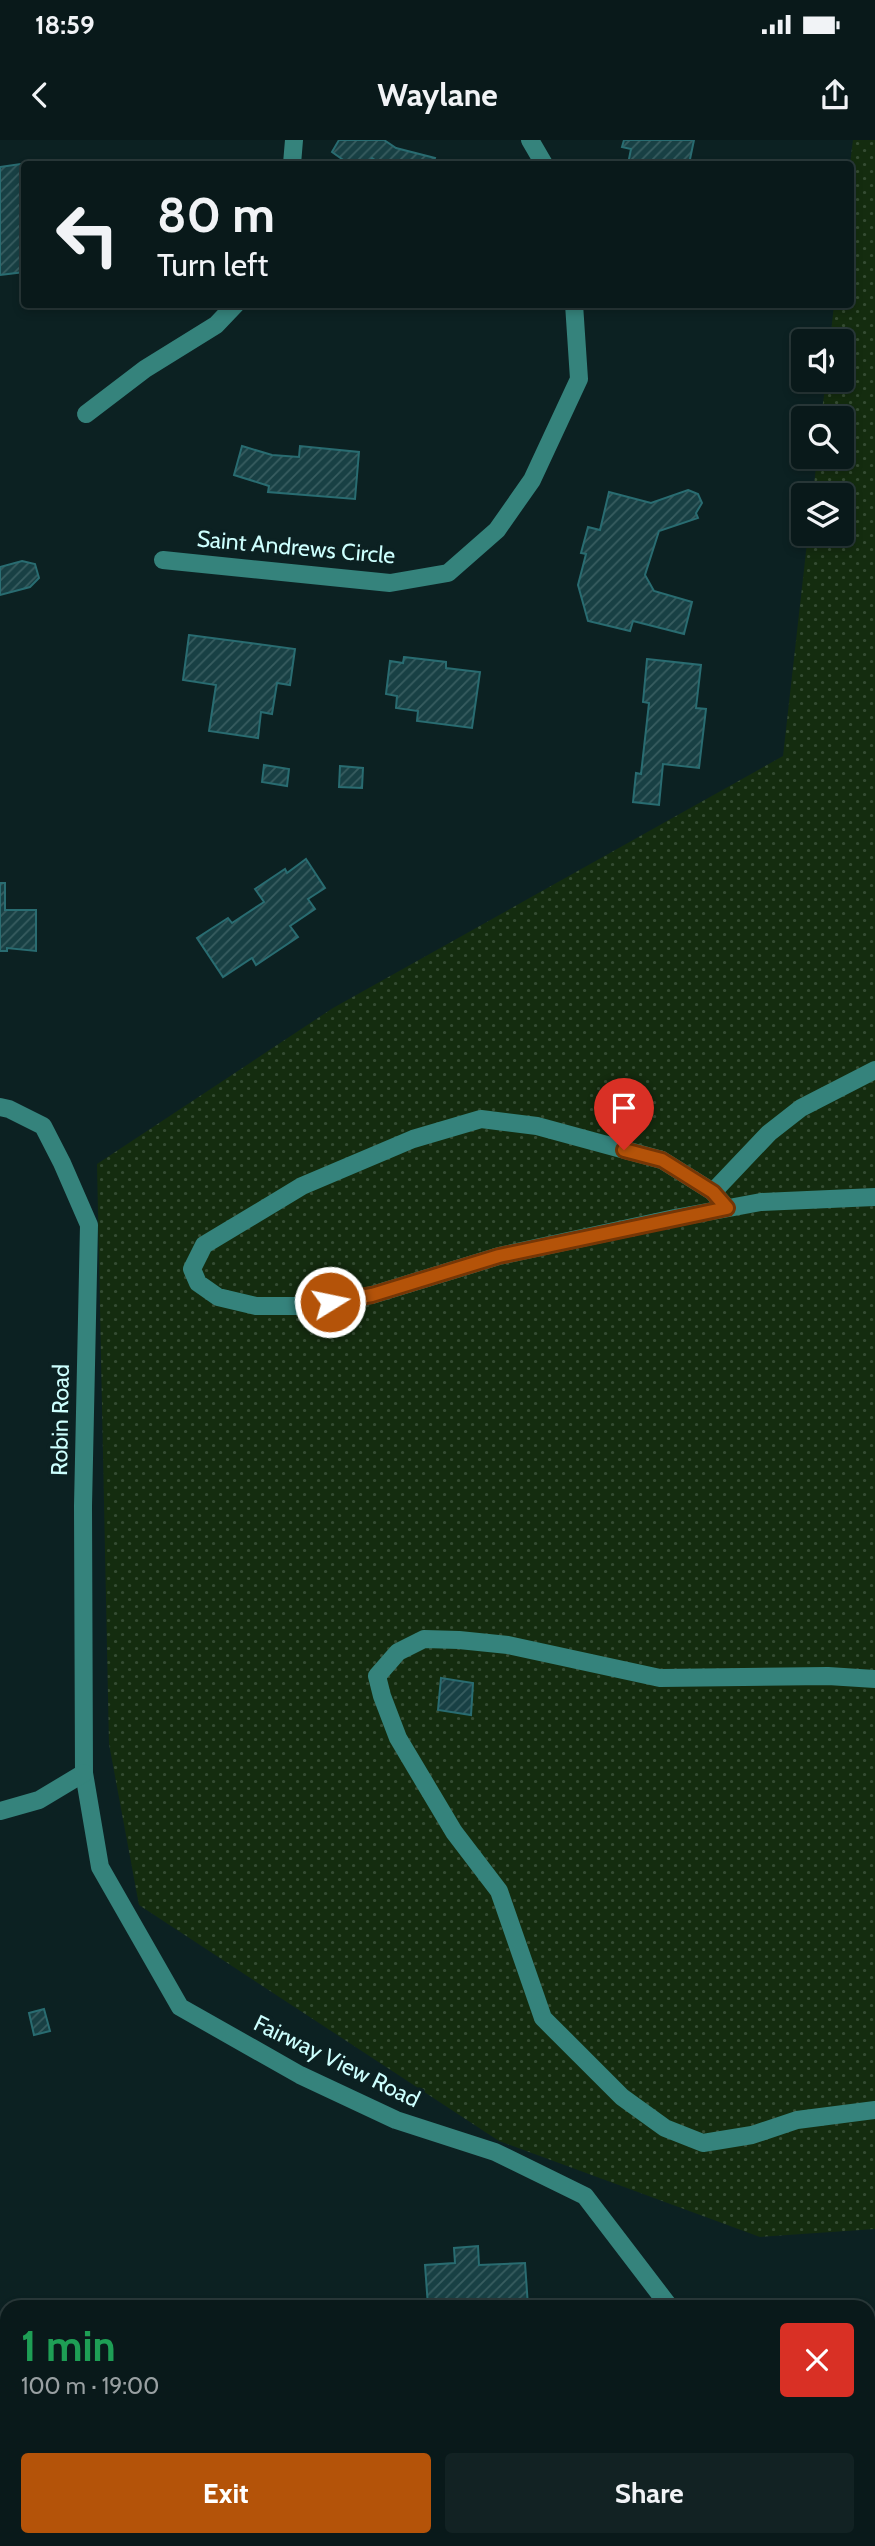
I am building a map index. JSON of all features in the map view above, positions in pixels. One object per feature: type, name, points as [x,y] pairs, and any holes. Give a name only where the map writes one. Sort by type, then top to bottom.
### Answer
[{"type":"street","points":[[292,161],[294,140]]},
{"type":"street","points":[[530,140],[542,161]]},
{"type":"street","points":[[86,414],[145,369],[216,324],[232,308]]},
{"type":"street","name":"Saint Andrews Circle","points":[[163,560],[390,583],[447,573],[497,530],[532,480],[579,379],[574,308]]},
{"type":"street","points":[[713,1192],[769,1133],[801,1108],[875,1070]]},
{"type":"street","name":"Robin Road","points":[[0,1107],[43,1126],[89,1225],[83,1506],[84,1773]]},
{"type":"street","points":[[727,1208],[713,1192],[662,1160],[537,1126],[481,1119],[413,1139],[302,1186],[204,1245],[192,1269],[198,1283],[218,1297],[256,1306],[309,1306],[372,1295],[499,1256],[727,1208],[761,1202],[875,1197]]},
{"type":"street","points":[[875,1679],[828,1676],[660,1678],[508,1645],[424,1639],[398,1652],[377,1676],[398,1738],[454,1832],[499,1891],[542,2018],[622,2096],[665,2128],[703,2143],[752,2135],[797,2120],[875,2110]]},
{"type":"street","points":[[0,1811],[39,1800],[84,1773]]},
{"type":"street","name":"Fairway View Road","points":[[84,1773],[100,1867],[180,2007],[300,2075],[384,2115],[495,2152],[585,2196],[664,2300]]},
{"type":"green space","points":[[853,140],[875,140],[875,2229],[760,2237],[499,2141],[139,1905],[109,1744],[97,1164],[333,1008],[783,756],[807,546],[854,546],[854,483],[814,483],[816,469],[854,469],[854,406],[823,406],[824,392],[854,392],[854,329],[831,329],[834,308],[854,308],[854,161],[850,161]]},
{"type":"building","points":[[339,140],[384,140],[396,148],[435,158],[434,161],[376,161],[372,158],[370,161],[345,161],[332,152]]},
{"type":"building","points":[[624,140],[694,140],[690,161],[629,161],[631,149],[622,147]]},
{"type":"building","points":[[21,164],[21,272],[0,275],[0,167]]},
{"type":"building","points":[[242,446],[272,455],[299,457],[300,446],[359,452],[355,499],[268,492],[269,486],[234,475]]},
{"type":"building","points":[[688,490],[698,494],[702,503],[696,513],[698,518],[659,531],[645,575],[654,591],[692,602],[684,634],[633,621],[630,631],[588,621],[578,585],[586,554],[581,553],[588,527],[600,530],[609,492],[651,503]]},
{"type":"building","points":[[22,561],[35,564],[39,578],[30,587],[0,595],[0,567]]},
{"type":"building","points":[[189,635],[295,649],[290,685],[277,683],[272,714],[261,712],[258,738],[209,731],[216,685],[183,680]]},
{"type":"building","points":[[404,657],[446,662],[446,668],[480,672],[472,728],[417,721],[418,711],[396,708],[397,696],[386,694],[390,661],[403,663]]},
{"type":"building","points":[[647,659],[701,665],[696,708],[706,709],[699,768],[663,764],[659,805],[633,802],[636,773],[641,774],[649,703],[643,702]]},
{"type":"building","points":[[264,765],[289,769],[287,786],[262,782]]},
{"type":"building","points":[[340,766],[363,768],[362,788],[339,787]]},
{"type":"building","points":[[306,859],[325,888],[308,899],[315,909],[290,926],[298,937],[256,965],[252,958],[223,977],[197,938],[228,918],[232,923],[264,902],[255,889],[285,869],[287,873]]},
{"type":"building","points":[[0,883],[5,883],[5,910],[36,910],[36,951],[7,948],[7,951],[0,951]]},
{"type":"building","points":[[441,1678],[473,1683],[471,1715],[438,1710]]},
{"type":"building","points":[[44,2009],[50,2031],[34,2035],[29,2013]]},
{"type":"building","points":[[478,2246],[479,2265],[525,2263],[528,2300],[428,2300],[425,2265],[455,2263],[454,2248]]},
{"type":"route","points":[[330,1302],[372,1295],[499,1256],[727,1208],[713,1192],[662,1160],[624,1150]]}]
